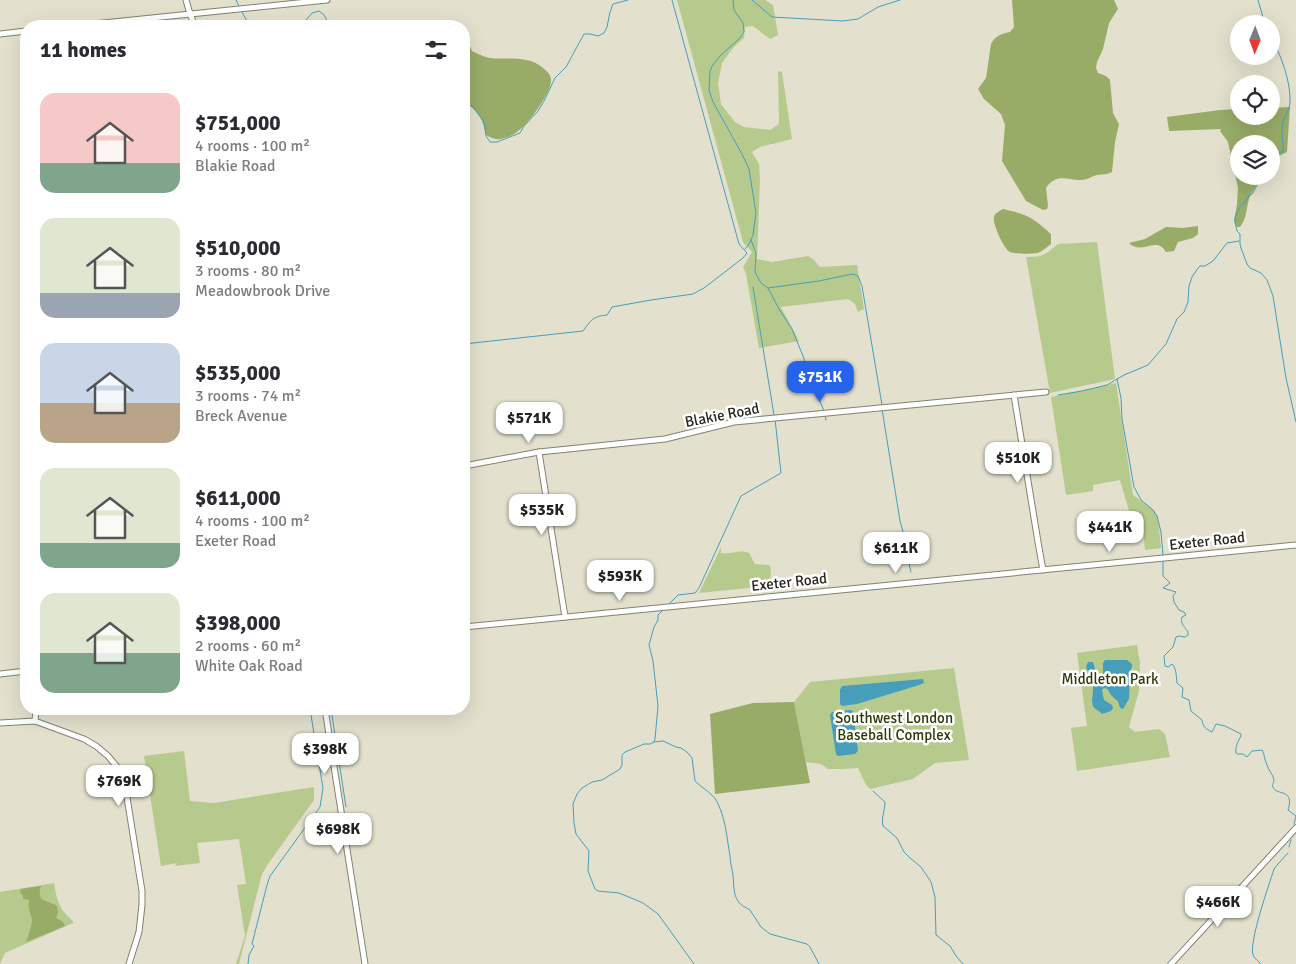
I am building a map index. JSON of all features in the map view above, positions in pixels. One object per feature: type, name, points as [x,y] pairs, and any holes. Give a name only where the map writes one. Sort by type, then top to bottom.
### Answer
[{"type":"street","points":[[186,0],[192,20]]},
{"type":"street","points":[[132,20],[327,0]]},
{"type":"street","points":[[0,34],[20,32]]},
{"type":"street","name":"Blakie Road","points":[[470,465],[539,452],[664,439],[734,422],[1046,392]]},
{"type":"street","points":[[1014,395],[1043,570]]},
{"type":"street","points":[[539,452],[565,617]]},
{"type":"street","name":"Exeter Road","points":[[470,626],[1296,545]]},
{"type":"street","points":[[0,674],[20,672]]},
{"type":"street","points":[[35,721],[36,715]]},
{"type":"street","points":[[326,715],[365,964]]},
{"type":"street","points":[[0,723],[35,721],[84,739],[108,756],[118,768],[125,785],[142,890],[139,932],[129,964]]},
{"type":"street","points":[[1171,964],[1296,828]]},
{"type":"green space","points":[[677,0],[765,0],[773,5],[778,35],[770,39],[753,26],[745,27],[744,38],[733,48],[722,63],[718,83],[721,104],[735,122],[744,127],[770,130],[779,124],[778,71],[782,72],[792,139],[760,147],[752,152],[759,164],[760,180],[757,259],[772,262],[808,256],[820,267],[857,265],[864,309],[858,312],[855,304],[848,299],[781,307],[799,341],[759,348],[746,274],[743,267],[752,252],[743,242]]},
{"type":"green space","points":[[1012,0],[1114,0],[1118,9],[1109,23],[1096,68],[1098,73],[1110,80],[1113,113],[1119,124],[1112,172],[1084,180],[1063,178],[1054,180],[1046,188],[1048,206],[1047,209],[1043,210],[1026,201],[1002,161],[1005,125],[1001,114],[984,99],[978,89],[986,78],[991,44],[996,37],[1010,32],[1014,27]]},
{"type":"green space","points":[[470,46],[472,51],[490,58],[531,61],[550,75],[551,80],[548,92],[539,107],[528,122],[512,135],[505,138],[498,139],[486,135],[479,116],[470,106]]},
{"type":"green space","points":[[1290,107],[1287,152],[1280,156],[1280,135],[1230,135],[1230,151],[1228,142],[1220,131],[1221,129],[1169,131],[1167,117],[1220,110],[1230,109],[1230,125],[1280,125],[1280,108]]},
{"type":"green space","points":[[1237,185],[1257,185],[1250,196],[1244,220],[1240,227],[1237,227],[1234,221]]},
{"type":"green space","points":[[1003,209],[1029,217],[1040,224],[1051,234],[1051,244],[1038,253],[1010,252],[1002,241],[994,220],[995,214]]},
{"type":"green space","points":[[1198,226],[1198,234],[1193,238],[1178,242],[1174,251],[1166,252],[1158,245],[1139,248],[1129,243],[1145,239],[1166,227],[1183,228]]},
{"type":"green space","points":[[1097,242],[1115,379],[1050,393],[1026,257],[1044,255],[1058,244]]},
{"type":"green space","points":[[1116,383],[1133,495],[1155,511],[1158,518],[1161,548],[1145,550],[1142,522],[1129,511],[1120,480],[1093,485],[1093,491],[1066,495],[1051,397]]},
{"type":"green space","points":[[721,547],[721,553],[749,553],[755,564],[769,565],[771,568],[770,586],[699,593]]},
{"type":"green space","name":"Middleton Park","points":[[1137,645],[1140,663],[1139,691],[1129,727],[1135,732],[1159,729],[1165,734],[1170,757],[1077,771],[1071,728],[1087,726],[1077,653]]},
{"type":"green space","name":"Southwest London Baseball Complex","points":[[954,668],[969,760],[935,763],[913,779],[870,789],[858,768],[828,769],[821,764],[806,762],[794,702],[810,682]]},
{"type":"green space","points":[[794,702],[810,783],[715,794],[710,714],[753,703]]},
{"type":"green space","points":[[184,751],[190,801],[214,803],[314,787],[314,800],[262,874],[239,964],[236,964],[245,936],[237,885],[246,884],[239,839],[197,843],[200,863],[175,866],[177,863],[161,866],[144,756]]},
{"type":"green space","points":[[54,883],[59,904],[73,923],[5,953],[0,964],[0,892]]},
{"type":"green space","points":[[41,886],[41,898],[57,906],[58,913],[56,918],[63,922],[65,926],[26,942],[32,918],[29,900],[23,899],[20,892],[21,889]]},
{"type":"water","points":[[1105,660],[1127,660],[1132,666],[1129,699],[1123,709],[1120,708],[1118,702],[1108,690],[1104,688],[1102,690],[1104,700],[1112,705],[1113,708],[1111,711],[1102,714],[1093,706],[1093,684],[1086,666],[1088,662],[1093,662],[1097,675],[1100,675],[1103,673],[1103,663]]},
{"type":"water","points":[[923,679],[924,683],[857,704],[842,706],[840,704],[840,690],[842,686]]},
{"type":"water","points":[[853,711],[858,751],[855,754],[838,756],[836,754],[830,715],[832,712]]},
{"type":"waterway","points":[[236,0],[239,6]]},
{"type":"waterway","points":[[470,106],[484,122],[486,136],[490,142],[497,142],[520,133],[538,111],[555,78],[566,67],[584,34],[598,36],[604,33],[613,4],[628,0]]},
{"type":"waterway","points":[[470,343],[583,331],[593,319],[598,316],[607,315],[612,307],[693,294],[704,288],[747,253],[739,244],[672,0]]},
{"type":"waterway","points":[[733,0],[734,10],[743,23],[744,32],[712,66],[709,90],[713,102],[749,169],[756,213],[753,235],[745,249]]},
{"type":"waterway","points":[[752,0],[772,17],[843,21],[858,19],[878,7],[900,0]]},
{"type":"waterway","points":[[1258,0],[1262,15]]},
{"type":"waterway","points":[[306,20],[312,13],[319,11],[327,20]]},
{"type":"waterway","points":[[242,12],[246,20]]},
{"type":"waterway","points":[[1280,57],[1285,69],[1290,95],[1290,103],[1282,125],[1283,151],[1280,152]]},
{"type":"waterway","points":[[1257,185],[1253,193],[1240,207],[1235,217],[1235,222],[1237,231],[1240,234],[1240,244],[1247,264],[1250,268],[1261,273],[1267,280],[1273,296],[1286,378],[1296,422]]},
{"type":"waterway","points":[[751,240],[756,253],[755,272],[761,283],[768,288],[792,329],[824,411]]},
{"type":"waterway","points":[[1058,395],[1107,385],[1124,375],[1148,365],[1166,344],[1177,319],[1184,312],[1188,302],[1189,286],[1198,268],[1213,261],[1227,243],[1239,241]]},
{"type":"waterway","points":[[768,288],[853,274],[858,276],[862,286],[882,405]]},
{"type":"waterway","points":[[753,287],[774,415]]},
{"type":"waterway","points":[[1117,379],[1134,487],[1141,500],[1157,516],[1161,532],[1163,555]]},
{"type":"waterway","points":[[882,409],[900,521],[911,572]]},
{"type":"waterway","points":[[825,415],[826,420]]},
{"type":"waterway","points":[[669,604],[678,595],[695,593],[699,588],[741,496],[781,473],[775,419]]},
{"type":"waterway","points":[[1163,559],[1163,576],[1170,583],[1163,588],[1176,592],[1173,596],[1174,602],[1179,610],[1186,615],[1182,617],[1182,622],[1188,632],[1188,635],[1185,637],[1176,637],[1173,647],[1164,656],[1165,666],[1168,667],[1172,664],[1174,666],[1177,683],[1183,688],[1182,697],[1189,700],[1191,711],[1202,720],[1206,729],[1212,732],[1216,724],[1241,734],[1236,749],[1238,754],[1243,754],[1247,757],[1252,751],[1262,750],[1274,781],[1273,787],[1289,798],[1288,810],[1296,816],[1294,824]]},
{"type":"waterway","points":[[654,742],[658,706],[653,661],[649,645],[658,615],[664,609]]},
{"type":"waterway","points":[[248,964],[270,876],[320,807],[323,788],[311,715]]},
{"type":"waterway","points":[[332,715],[346,807]]},
{"type":"waterway","points":[[694,964],[658,914],[643,903],[619,893],[595,889],[588,871],[589,851],[576,834],[573,804],[577,794],[582,788],[592,782],[602,780],[620,769],[622,755],[644,744],[663,741],[681,748],[692,758],[695,781],[715,798],[725,824],[736,898],[742,906],[750,910],[761,927],[770,934],[807,944],[819,964]]},
{"type":"waterway","points":[[873,791],[885,802],[883,826],[897,838],[904,852],[921,867],[931,882],[935,897],[936,935],[950,946],[963,964]]},
{"type":"waterway","points":[[1289,847],[1291,840]]},
{"type":"waterway","points":[[1261,964],[1253,955],[1254,938],[1274,869],[1288,853]]}]
